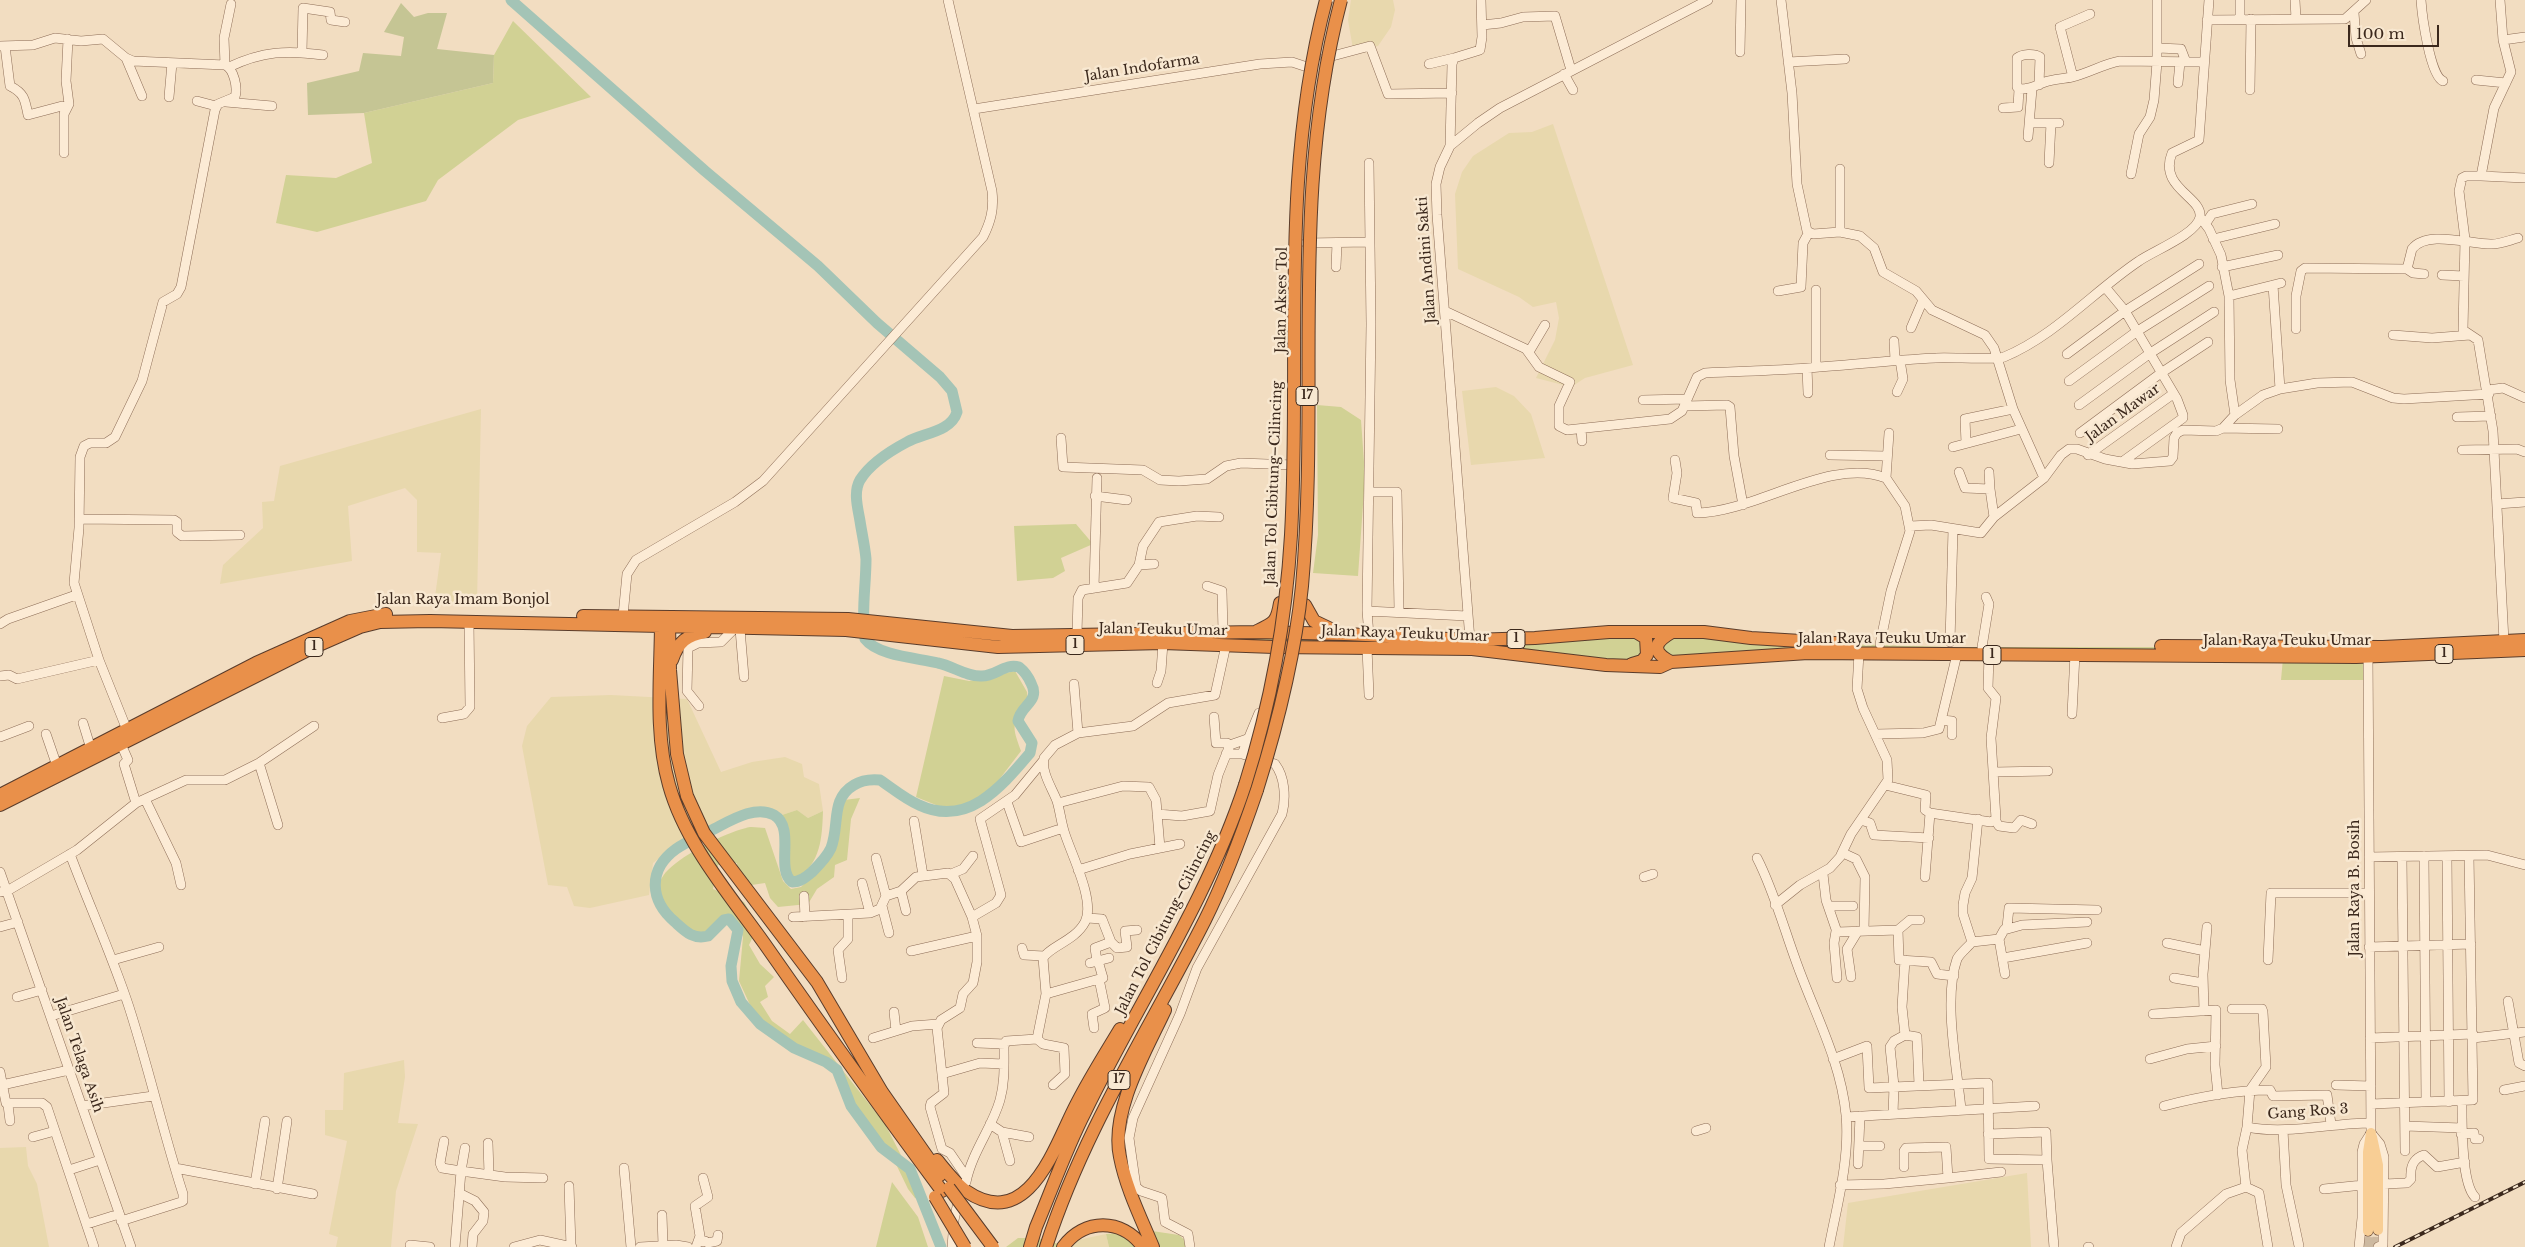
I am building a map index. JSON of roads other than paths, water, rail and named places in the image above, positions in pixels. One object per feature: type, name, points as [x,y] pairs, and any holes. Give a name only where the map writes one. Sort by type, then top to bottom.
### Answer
[{"type":"highway","name":"Jalan Tol Cibitung–Cilincing","points":[[1030,1247],[1036,1227],[1085,1112],[1185,925],[1231,828],[1272,687],[1287,586],[1292,496],[1295,211],[1303,114],[1328,0]]},
{"type":"highway","name":"Jalan Tol Cibitung–Cilincing","points":[[1046,1247],[1080,1156],[1206,919],[1237,848],[1272,742],[1293,654],[1302,587],[1307,478],[1309,211],[1318,116],[1339,0]]},
{"type":"highway","points":[[1255,632],[1273,624],[1278,616],[1281,598]]},
{"type":"highway","points":[[1305,604],[1314,621],[1345,634]]},
{"type":"highway","name":"Jalan Raya Imam Bonjol","points":[[0,806],[126,738],[256,663],[331,628],[369,616],[430,613],[623,616],[734,628],[847,624]]},
{"type":"highway","name":"Jalan Raya Imam Bonjol","points":[[0,795],[91,749],[126,738],[360,627],[380,622],[610,625],[665,622],[847,624]]},
{"type":"highway","points":[[665,622],[664,763],[674,802],[685,826],[817,982],[899,1126],[966,1191],[980,1197],[999,1201],[1015,1198],[1025,1193],[1045,1167],[1076,1103],[1185,925]]},
{"type":"highway","name":"Jalan Teuku Umar","points":[[847,624],[995,635],[1077,634],[1162,643],[1297,647]]},
{"type":"highway","points":[[610,625],[638,630],[651,637],[656,645],[664,669],[677,754],[687,796],[714,859],[983,1247]]},
{"type":"highway","name":"Jalan Teuku Umar","points":[[878,627],[998,646],[1223,632],[1302,633]]},
{"type":"highway","points":[[664,669],[676,648],[686,637],[734,628]]},
{"type":"highway","points":[[1631,664],[1642,661],[1647,655],[1646,638],[1636,632]]},
{"type":"highway","name":"Jalan Raya Teuku Umar","points":[[1297,647],[1368,641],[1470,640],[1636,632],[1704,632],[1821,643],[1880,644],[1986,651],[2076,654],[2137,650]]},
{"type":"highway","points":[[1671,662],[1659,653],[1657,645],[1660,638],[1672,632]]},
{"type":"highway","points":[[1277,633],[1297,647]]},
{"type":"highway","name":"Jalan Raya Teuku Umar","points":[[1302,633],[1345,634],[1368,641],[1472,649],[1606,665],[1631,664],[1660,667],[1671,662],[1808,653],[1957,654],[1986,651],[2137,650],[2366,657],[2525,650]]},
{"type":"highway","name":"Jalan Raya Teuku Umar","points":[[2244,652],[2525,640]]},
{"type":"highway","points":[[1153,1247],[1129,1188],[1120,1156],[1119,1132],[1122,1111],[1206,919]]},
{"type":"highway","points":[[946,1192],[965,1247]]},
{"type":"highway","points":[[946,1192],[993,1247]]},
{"type":"highway","points":[[1063,1247],[1083,1229],[1102,1225],[1116,1226],[1126,1231],[1143,1247]]},
{"type":"main road","name":"Jalan Akses Tol","points":[[1302,633],[1305,604],[1306,243],[1315,115],[1329,15],[1328,0]]},
{"type":"main road","name":"Jalan Akses Tol","points":[[1277,633],[1292,534],[1298,210],[1304,129],[1313,70],[1329,15],[1339,0]]},
{"type":"main road","points":[[2371,1128],[2378,1165],[2373,1230]]},
{"type":"street","points":[[623,616],[627,574],[636,560],[735,502],[763,480],[983,237],[991,220],[992,191],[948,0]]},
{"type":"street","points":[[1429,64],[1478,52],[1481,46],[1481,0]]},
{"type":"street","points":[[1450,146],[1500,108],[1708,0]]},
{"type":"street","points":[[1740,52],[1741,0]]},
{"type":"street","points":[[1781,0],[1788,62],[1797,184],[1806,228],[1809,232],[1819,234],[1840,232],[1860,236],[1875,251],[1880,269],[1916,291],[1932,310],[1985,335],[1994,348],[2013,409],[2044,478]]},
{"type":"street","points":[[2131,174],[2139,134],[2150,117],[2153,107],[2158,48],[2157,0]]},
{"type":"street","points":[[2209,0],[2200,140],[2172,153],[2170,169],[2181,192],[2196,205],[2221,255],[2229,296],[2230,380],[2235,415]]},
{"type":"street","points":[[2240,0],[2240,20]]},
{"type":"street","points":[[2295,0],[2296,19]]},
{"type":"street","points":[[2207,20],[2345,19],[2354,13],[2366,0]]},
{"type":"street","points":[[2421,0],[2424,33],[2436,73],[2443,81]]},
{"type":"street","points":[[2481,176],[2494,108],[2506,83],[2510,68],[2503,40],[2500,0]]},
{"type":"street","points":[[197,101],[216,106],[226,102],[236,93],[227,66],[224,38],[231,4]]},
{"type":"street","points":[[302,52],[303,8],[330,12],[331,20],[345,22]]},
{"type":"street","points":[[2354,13],[2354,31],[2361,54]]},
{"type":"street","points":[[2073,77],[2060,27],[2090,14]]},
{"type":"street","points":[[1482,25],[1501,23],[1523,17],[1555,16],[1573,90]]},
{"type":"street","points":[[2250,90],[2251,19]]},
{"type":"street","points":[[2503,40],[2525,37]]},
{"type":"street","points":[[65,111],[62,106],[28,115],[26,104],[19,90],[10,86],[3,46],[33,45],[55,38],[82,41],[103,39],[126,58],[133,61],[152,60],[172,64],[227,66],[272,53],[302,52],[323,55]]},
{"type":"street","points":[[64,153],[65,111],[69,104],[66,81],[68,39]]},
{"type":"street","points":[[1324,58],[1370,46],[1388,94],[1452,92]]},
{"type":"street","points":[[2158,48],[2181,49],[2183,62],[2178,83]]},
{"type":"street","points":[[2003,108],[2018,107],[2017,58],[2022,56],[2040,57],[2028,137]]},
{"type":"street","points":[[126,58],[142,96]]},
{"type":"street","points":[[1450,146],[1454,58]]},
{"type":"street","points":[[1788,62],[1845,60]]},
{"type":"street","points":[[2019,89],[2036,87],[2050,81],[2073,77],[2107,63],[2133,60],[2204,62]]},
{"type":"street","name":"Jalan Indofarma","points":[[974,109],[1260,64],[1292,62],[1313,70]]},
{"type":"street","points":[[169,97],[172,64]]},
{"type":"street","points":[[2476,80],[2506,83]]},
{"type":"street","points":[[226,102],[272,106]]},
{"type":"street","points":[[182,885],[176,863],[140,801],[124,764],[128,760],[126,738],[76,595],[74,569],[79,519],[82,448],[90,443],[106,443],[115,437],[142,382],[163,302],[177,294],[181,287],[216,106]]},
{"type":"street","points":[[2030,123],[2055,123],[2049,164]]},
{"type":"street","name":"Jalan Andini Sakti","points":[[1450,146],[1436,184],[1448,312],[1470,640]]},
{"type":"street","points":[[1369,163],[1371,324],[1367,611],[1369,695]]},
{"type":"street","points":[[1840,169],[1840,232]]},
{"type":"street","points":[[2504,641],[2491,416],[2478,340],[2463,330],[2465,239],[2459,201],[2460,181],[2466,176],[2525,178]]},
{"type":"street","points":[[1448,312],[1530,352],[1539,367],[1570,382],[1559,406],[1560,428],[1567,430],[1581,429],[1670,419],[1679,415],[1697,377],[1701,374],[1812,368],[1898,360],[2003,357],[2035,340],[2138,261],[2190,231],[2212,214],[2252,204]]},
{"type":"street","points":[[2213,239],[2275,224]]},
{"type":"street","points":[[1778,292],[1801,287],[1799,246],[1809,232]]},
{"type":"street","points":[[2407,269],[2415,244],[2424,241],[2465,239],[2491,244],[2518,238]]},
{"type":"street","points":[[1306,243],[1369,242]]},
{"type":"street","points":[[1336,267],[1337,243]]},
{"type":"street","points":[[2222,267],[2278,255]]},
{"type":"street","points":[[2067,354],[2125,311],[2199,264]]},
{"type":"street","points":[[2296,329],[2296,296],[2300,270],[2316,267],[2407,269],[2413,273],[2424,274]]},
{"type":"street","points":[[2442,275],[2464,276]]},
{"type":"street","points":[[2229,296],[2277,284],[2280,389]]},
{"type":"street","points":[[2069,382],[2136,332],[2208,286]]},
{"type":"street","points":[[2105,287],[2125,311],[2174,394],[2181,407],[2183,418],[2122,462]]},
{"type":"street","points":[[1808,393],[1812,368],[1816,290]]},
{"type":"street","points":[[1911,328],[1923,300]]},
{"type":"street","points":[[2079,405],[2149,354],[2214,312]]},
{"type":"street","points":[[1530,352],[1545,325]]},
{"type":"street","points":[[2393,335],[2432,338],[2470,335]]},
{"type":"street","points":[[1894,341],[1903,379],[1897,392]]},
{"type":"street","points":[[2080,433],[2161,373],[2208,342]]},
{"type":"street","points":[[2223,428],[2235,415],[2264,395],[2280,389],[2317,383],[2349,382],[2401,399],[2488,392],[2503,388],[2525,398]]},
{"type":"street","name":"Jalan Mawar","points":[[2088,455],[2174,394]]},
{"type":"street","points":[[1642,400],[1727,405],[1730,407],[1734,456],[1743,504]]},
{"type":"street","points":[[1966,443],[1964,419],[2013,409]]},
{"type":"street","points":[[2457,417],[2491,416]]},
{"type":"street","points":[[1910,526],[1931,525],[1981,533],[1994,517],[2044,478],[2061,455],[2069,448],[2077,449],[2088,455],[2143,464],[2170,461],[2174,457],[2174,438],[2177,433],[2183,430],[2212,432],[2223,428],[2278,429]]},
{"type":"street","points":[[1581,429],[1582,441]]},
{"type":"street","points":[[1953,447],[2021,429]]},
{"type":"street","points":[[1880,644],[1891,591],[1908,541],[1910,526],[1906,506],[1886,478],[1889,433]]},
{"type":"street","points":[[1061,438],[1063,467],[1143,470],[1160,480],[1208,480],[1226,466],[1241,463],[1294,466]]},
{"type":"street","points":[[2462,450],[2517,449],[2525,452]]},
{"type":"street","points":[[1830,455],[1887,456]]},
{"type":"street","points":[[1675,460],[1677,473],[1673,498],[1696,503],[1698,513],[1724,511],[1825,478],[1863,472],[1886,478]]},
{"type":"street","points":[[1959,472],[1965,488],[1990,489]]},
{"type":"street","points":[[1989,472],[1994,517]]},
{"type":"street","points":[[1094,588],[1095,496],[1097,478]]},
{"type":"street","points":[[1369,492],[1397,492],[1399,612]]},
{"type":"street","points":[[1095,496],[1127,500]]},
{"type":"street","points":[[2497,504],[2525,502]]},
{"type":"street","points":[[1077,634],[1079,594],[1082,590],[1129,582],[1140,565],[1143,546],[1159,522],[1197,516],[1219,517]]},
{"type":"street","points":[[79,519],[174,520],[177,522],[177,532],[182,536],[240,535]]},
{"type":"street","points":[[1950,642],[1953,529]]},
{"type":"street","points":[[1140,565],[1154,564]]},
{"type":"street","points":[[1207,586],[1222,591],[1223,632]]},
{"type":"street","points":[[0,624],[8,619],[76,595]]},
{"type":"street","points":[[1986,597],[1989,604],[1986,651],[1988,688],[1996,698],[1991,738],[1998,815],[1995,820]]},
{"type":"street","points":[[1367,611],[1467,616]]},
{"type":"street","points":[[442,718],[464,714],[470,707],[469,622]]},
{"type":"street","points":[[734,628],[744,677]]},
{"type":"street","points":[[699,706],[686,690],[688,648],[698,643],[721,642],[734,628]]},
{"type":"street","points":[[1157,683],[1161,671],[1162,643]]},
{"type":"street","points":[[972,917],[996,902],[1001,895],[980,819],[1007,802],[1022,789],[1054,745],[1078,733],[1133,726],[1168,704],[1213,696],[1217,693],[1226,646]]},
{"type":"street","points":[[1242,754],[1247,739],[1258,719],[1274,647]]},
{"type":"street","points":[[2366,657],[2376,647]]},
{"type":"street","points":[[1775,905],[1800,885],[1823,874],[1843,853],[1851,834],[1884,785],[1889,769],[1876,734],[1859,700],[1857,689],[1859,653]]},
{"type":"street","points":[[1876,734],[1935,732],[1941,726],[1957,654]]},
{"type":"street","points":[[2072,714],[2076,654]]},
{"type":"street","name":"Jalan Raya B. Bosih","points":[[2359,1247],[2364,1144],[2371,1128],[2366,657]]},
{"type":"street","points":[[0,676],[26,677],[98,660]]},
{"type":"street","points":[[1074,684],[1078,733]]},
{"type":"street","points":[[1214,717],[1216,744],[1227,742],[1230,745]]},
{"type":"street","points":[[1942,720],[1952,721],[1952,734]]},
{"type":"street","points":[[83,723],[91,749]]},
{"type":"street","points":[[1,734],[29,726]]},
{"type":"street","points":[[3,892],[70,854],[140,801],[186,780],[225,780],[258,763],[314,726]]},
{"type":"street","points":[[46,734],[57,766]]},
{"type":"street","points":[[1158,814],[1182,816],[1210,811],[1218,775],[1230,745],[1247,739]]},
{"type":"street","points":[[1190,1247],[1188,1234],[1167,1224],[1164,1220],[1162,1198],[1141,1192],[1136,1187],[1129,1138],[1133,1118],[1180,1014],[1197,968],[1282,814],[1285,798],[1278,768],[1271,762],[1242,754],[1226,754]]},
{"type":"street","points":[[1022,948],[1024,955],[1044,956],[1078,932],[1087,918],[1088,909],[1078,870],[1063,828],[1058,803],[1046,775],[1044,761]]},
{"type":"street","points":[[258,763],[278,825]]},
{"type":"street","points":[[1994,772],[2048,771]]},
{"type":"street","points":[[1884,785],[1926,795],[1925,810],[1930,813],[1978,820],[1995,820]]},
{"type":"street","points":[[1058,803],[1123,786],[1149,787],[1156,800],[1160,848]]},
{"type":"street","points":[[1007,802],[1021,842],[1063,828]]},
{"type":"street","points":[[1925,877],[1930,813]]},
{"type":"street","points":[[1861,820],[1870,823],[1874,835],[1929,838]]},
{"type":"street","points":[[1972,942],[1963,914],[1963,905],[1965,891],[1972,882],[1978,820]]},
{"type":"street","points":[[1995,820],[1999,826],[2014,828],[2021,820],[2032,824]]},
{"type":"street","points":[[914,821],[923,875]]},
{"type":"street","points":[[1078,870],[1130,854],[1180,844]]},
{"type":"street","points":[[886,896],[901,890],[913,879],[923,875],[951,874],[963,869],[974,854],[987,846]]},
{"type":"street","points":[[1843,853],[1856,859],[1865,877],[1861,931],[1847,949],[1852,977]]},
{"type":"street","points":[[70,854],[92,913],[113,960],[175,1168],[183,1201],[86,1224]]},
{"type":"street","points":[[2369,858],[2487,855],[2525,865]]},
{"type":"street","points":[[2424,856],[2426,1102]]},
{"type":"street","points":[[2447,856],[2450,1034],[2449,1102]]},
{"type":"street","points":[[2371,1104],[2472,1101],[2472,944],[2469,856]]},
{"type":"street","points":[[2402,857],[2405,1151]]},
{"type":"street","points":[[792,918],[870,914],[878,910],[886,896],[876,858]]},
{"type":"street","points":[[1757,858],[1833,1059],[1838,1074],[1846,1117],[1845,1148],[1829,1247]]},
{"type":"street","name":"Jalan Telaga Asih","points":[[0,872],[3,892],[18,922],[130,1247]]},
{"type":"street","points":[[951,874],[972,917],[977,936],[977,962],[973,983],[963,994],[960,1008],[938,1024],[937,1033],[944,1093],[931,1103],[930,1107],[942,1150],[950,1153],[966,1180],[981,1139],[990,1124],[1002,1092],[1005,1044],[1008,1040],[1036,1039],[1043,1044],[1064,1048],[1066,1051],[1064,1076],[1053,1085]]},
{"type":"street","points":[[1823,874],[1828,906],[1836,931],[1834,943],[1837,978]]},
{"type":"street","points":[[862,883],[870,914]]},
{"type":"street","points":[[901,890],[906,911]]},
{"type":"street","points":[[2268,960],[2271,893],[2369,893]]},
{"type":"street","points":[[804,896],[804,917]]},
{"type":"street","points":[[882,906],[889,933]]},
{"type":"street","points":[[1828,906],[1853,906]]},
{"type":"street","points":[[2005,974],[1999,939],[2007,927],[2009,908],[2097,910]]},
{"type":"street","points":[[842,978],[838,950],[848,939],[848,916]]},
{"type":"street","points":[[1087,918],[1102,919],[1111,942],[1117,948],[1127,947],[1125,931],[1137,930]]},
{"type":"street","points":[[1836,931],[1898,930],[1910,920],[1920,920]]},
{"type":"street","points":[[0,927],[18,922]]},
{"type":"street","points":[[2004,930],[2022,925],[2087,922]]},
{"type":"street","points":[[2204,1011],[2203,983],[2207,927]]},
{"type":"street","points":[[1898,930],[1899,958],[1931,962],[1938,974],[1954,976]]},
{"type":"street","points":[[911,951],[977,936]]},
{"type":"street","points":[[1961,1109],[1952,1027],[1952,993],[1958,958],[1972,942],[1999,939]]},
{"type":"street","points":[[1046,994],[1103,978],[1095,962],[1095,948],[1111,942]]},
{"type":"street","points":[[2167,942],[2205,951]]},
{"type":"street","points":[[2003,958],[2087,943]]},
{"type":"street","points":[[2369,947],[2472,944]]},
{"type":"street","points":[[113,960],[159,947]]},
{"type":"street","points":[[1036,1039],[1046,994],[1044,956]]},
{"type":"street","points":[[1095,962],[1109,958]]},
{"type":"street","points":[[1905,960],[1902,1008],[1905,1035]]},
{"type":"street","points":[[2174,978],[2203,983]]},
{"type":"street","points":[[1094,1028],[1092,1014],[1105,1008],[1098,979]]},
{"type":"street","points":[[17,997],[42,990]]},
{"type":"street","points":[[51,1016],[124,994]]},
{"type":"street","points":[[2508,1001],[2519,1063],[2525,1066]]},
{"type":"street","points":[[2232,1008],[2255,1008],[2262,1009],[2263,1012],[2266,1067],[2250,1090],[2247,1127],[2242,1150],[2246,1187]]},
{"type":"street","points":[[2153,1014],[2216,1010],[2215,1065],[2218,1095]]},
{"type":"street","points":[[894,1012],[896,1031]]},
{"type":"street","points":[[873,1038],[912,1026],[938,1024]]},
{"type":"street","points":[[2370,1038],[2450,1034],[2473,1036],[2525,1032]]},
{"type":"street","points":[[1893,1114],[1894,1086],[1890,1047],[1905,1035],[1917,1037],[1919,1085]]},
{"type":"street","points":[[977,1043],[1005,1044]]},
{"type":"street","points":[[1833,1059],[1867,1046],[1869,1087],[1988,1083],[1990,1160],[2044,1158],[2047,1160]]},
{"type":"street","points":[[2150,1058],[2187,1049],[2216,1046]]},
{"type":"street","points":[[942,1074],[980,1063],[1004,1064]]},
{"type":"street","points":[[2,1085],[70,1070]]},
{"type":"street","points":[[0,1072],[10,1122]]},
{"type":"street","points":[[2336,1085],[2371,1086]]},
{"type":"street","points":[[2504,1090],[2525,1086]]},
{"type":"street","points":[[2164,1106],[2250,1090],[2270,1090],[2273,1096],[2327,1094],[2331,1124]]},
{"type":"street","points":[[82,1106],[153,1096]]},
{"type":"street","points":[[2462,1102],[2462,1131],[2468,1183],[2475,1198]]},
{"type":"street","points":[[8,1105],[42,1103],[47,1108],[94,1247]]},
{"type":"street","points":[[1846,1117],[1989,1107],[2035,1106]]},
{"type":"street","points":[[1858,1164],[1860,1116]]},
{"type":"street","points":[[255,1184],[265,1121]]},
{"type":"street","points":[[277,1189],[287,1121]]},
{"type":"street","points":[[990,1124],[1002,1132],[1029,1137]]},
{"type":"street","name":"Gang Ros 3","points":[[2247,1127],[2283,1130],[2331,1124],[2371,1128]]},
{"type":"street","points":[[2405,1126],[2474,1133],[2474,1139],[2479,1139]]},
{"type":"street","points":[[1696,1131],[1706,1128]]},
{"type":"street","name":"Jalan Raya B. Bosih","points":[[2371,1128],[2382,1151],[2384,1184],[2383,1245],[2378,1247]]},
{"type":"street","points":[[2283,1130],[2286,1185],[2299,1246]]},
{"type":"street","points":[[33,1137],[54,1131]]},
{"type":"street","points":[[1002,1132],[1010,1161]]},
{"type":"street","points":[[1988,1134],[2046,1132],[2054,1247]]},
{"type":"street","points":[[444,1141],[440,1166],[505,1177],[543,1178]]},
{"type":"street","points":[[488,1143],[489,1174]]},
{"type":"street","points":[[1860,1146],[1880,1146]]},
{"type":"street","points":[[1904,1167],[1904,1151],[1906,1148],[1946,1147],[1948,1178]]},
{"type":"street","points":[[456,1247],[458,1193],[464,1148]]},
{"type":"street","points":[[2384,1184],[2397,1185],[2407,1183],[2411,1179],[2412,1164],[2416,1158],[2424,1155],[2437,1167],[2466,1162]]},
{"type":"street","points":[[69,1170],[100,1160]]},
{"type":"street","points":[[175,1168],[277,1189],[313,1194]]},
{"type":"street","points":[[624,1168],[631,1247]]},
{"type":"street","points":[[1840,1185],[1884,1184],[2001,1172]]},
{"type":"street","points":[[703,1178],[708,1198],[695,1206],[700,1231],[698,1244],[717,1241],[718,1235]]},
{"type":"street","points":[[2324,1189],[2363,1185]]},
{"type":"street","points":[[514,1247],[540,1240],[571,1247],[568,1186]]},
{"type":"street","points":[[2176,1247],[2181,1233],[2226,1194],[2246,1187],[2259,1192],[2268,1247]]},
{"type":"street","points":[[946,1192],[954,1220],[952,1247]]},
{"type":"street","points":[[458,1193],[475,1201],[484,1212],[483,1221],[473,1234],[472,1247]]},
{"type":"street","points":[[662,1215],[663,1245]]},
{"type":"street","points":[[410,1245],[430,1247]]},
{"type":"street","points":[[640,1247],[663,1245],[688,1247]]},
{"type":"waterway","points":[[511,0],[705,171],[818,266],[877,323],[940,377],[952,391],[957,412],[954,419],[943,428],[913,439],[887,454],[864,474],[858,485],[857,501],[866,559],[865,639],[871,645],[889,653],[944,664],[976,676],[992,674],[1009,667],[1019,667],[1027,676],[1033,689],[1032,699],[1022,711],[1018,721],[1032,743],[1030,753],[1008,778],[982,800],[968,807],[953,811],[937,811],[919,805],[880,780],[866,780],[857,783],[846,791],[839,805],[831,848],[823,861],[812,872],[798,881],[792,882],[787,876],[784,829],[780,821],[774,815],[758,812],[749,813],[732,820],[676,849],[660,866],[655,886],[661,905],[667,914],[690,934],[698,937],[708,936],[724,920],[729,919],[738,930],[731,966],[732,981],[741,1002],[760,1024],[794,1048],[826,1062],[837,1070],[851,1106],[881,1147],[910,1169],[941,1247]]},
{"type":"tunnel","points":[[2377,1247],[2378,1230]]},
{"type":"tunnel","points":[[2367,1247],[2368,1231]]},
{"type":"railway","points":[[2395,1247],[2525,1182]]}]
